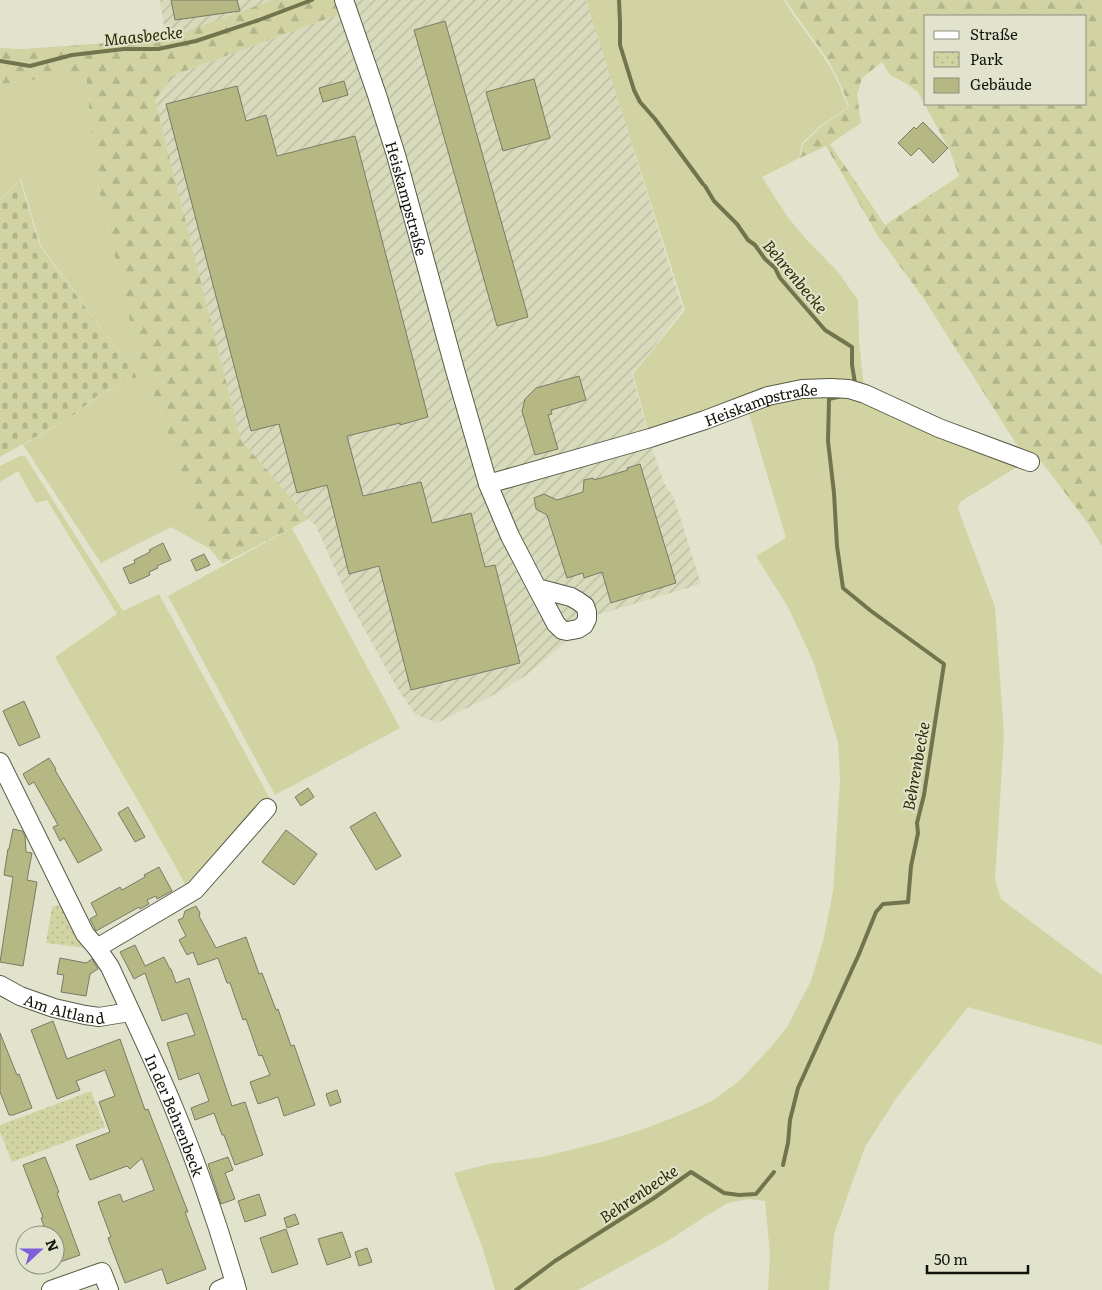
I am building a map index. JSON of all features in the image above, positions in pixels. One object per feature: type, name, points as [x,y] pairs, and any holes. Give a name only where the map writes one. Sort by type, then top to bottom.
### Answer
[{"type":"street","name":"Heiskampstraße","points":[[344,0],[396,155],[454,370],[488,484],[510,536],[537,588]]},
{"type":"street","name":"Heiskampstraße","points":[[488,484],[650,438],[706,420],[768,396],[802,389],[831,388],[865,394],[939,428],[1030,462]]},
{"type":"street","name":"In der Behrenbeck","points":[[0,762],[85,934],[110,967],[173,1105],[204,1185],[236,1287]]},
{"type":"street","points":[[97,948],[195,890],[267,808]]},
{"type":"street","name":"Am Altland","points":[[0,985],[20,996],[54,1008],[85,1015],[99,1017],[130,1012]]},
{"type":"street","points":[[51,1290],[102,1272],[109,1290]]},
{"type":"street","points":[[218,1290],[236,1287]]},
{"type":"shaded area","points":[[160,0],[273,0],[166,40]]},
{"type":"shaded area","points":[[335,0],[586,0],[683,310],[632,374],[651,445],[664,483],[674,498],[701,584],[596,615],[592,626],[584,635],[566,642],[525,676],[499,692],[437,723],[415,714],[397,688],[349,601],[316,526],[241,440],[155,100],[174,75],[340,14]]},
{"type":"green space","points":[[272,0],[335,0],[340,14],[174,75],[155,100],[241,440],[309,519],[222,564],[210,549],[138,354],[95,173],[86,73],[0,84],[0,48],[22,49],[166,39]]},
{"type":"green space","points":[[586,0],[784,0],[831,69],[848,107],[819,127],[802,143],[799,158],[762,177],[787,216],[805,238],[838,272],[858,300],[859,340],[864,389],[1017,467],[960,502],[958,509],[995,607],[1004,736],[995,879],[1001,899],[1102,975],[1102,1045],[968,1007],[897,1097],[865,1147],[834,1234],[829,1290],[768,1290],[770,1254],[765,1201],[749,1199],[728,1203],[666,1242],[578,1290],[495,1290],[482,1246],[454,1173],[488,1164],[542,1157],[641,1130],[712,1101],[738,1082],[787,1027],[811,981],[824,937],[833,891],[840,781],[838,742],[813,661],[788,607],[756,556],[786,538],[747,407],[648,430],[633,374],[685,310]]},
{"type":"green space","points":[[786,0],[1102,0],[1102,546],[1089,525],[1048,470],[1034,454],[1019,448],[924,299],[878,236],[826,146],[800,158],[803,144],[821,127],[849,107],[841,85],[819,48]],"holes":[[[924,15],[1087,15],[1087,105],[925,105],[950,151],[959,176],[885,225],[830,144],[861,123],[857,95],[862,78],[882,62],[890,75],[918,92],[924,103]]]},
{"type":"green space","points":[[86,73],[95,173],[138,354],[210,549],[171,527],[101,563],[23,445],[71,417],[97,397],[137,377],[41,246],[21,179],[0,199],[0,84]]},
{"type":"green space","points":[[20,180],[40,246],[137,377],[96,397],[71,417],[0,457],[0,200]]},
{"type":"green space","points":[[20,456],[25,456],[123,611],[159,594],[270,799],[222,856],[189,891],[55,657],[117,614],[47,500],[36,503],[18,471],[0,482],[0,466]]},
{"type":"green space","points":[[292,528],[400,728],[275,795],[168,596]]},
{"type":"green space","points":[[58,905],[64,907],[86,948],[46,943],[52,907]]},
{"type":"green space","points":[[91,1091],[105,1127],[12,1162],[0,1132],[0,1125]]},
{"type":"building","points":[[171,0],[237,0],[240,11],[175,20]]},
{"type":"building","points":[[445,21],[528,317],[497,326],[414,30]]},
{"type":"building","points":[[534,79],[550,138],[503,151],[486,92]]},
{"type":"building","points":[[344,81],[348,95],[323,102],[319,88]]},
{"type":"building","points":[[237,86],[246,121],[266,115],[277,156],[355,136],[428,417],[347,436],[363,496],[421,482],[432,523],[471,513],[485,567],[495,565],[520,663],[411,690],[379,566],[349,574],[327,485],[297,493],[279,424],[251,431],[166,104]]},
{"type":"building","points":[[923,122],[948,148],[933,163],[919,148],[911,156],[898,143],[914,127],[916,129]]},
{"type":"building","points":[[579,376],[586,400],[551,410],[552,414],[548,415],[558,449],[535,455],[522,411],[525,399],[536,388]]},
{"type":"building","points":[[640,464],[676,583],[611,603],[602,572],[584,578],[583,573],[567,578],[547,515],[536,509],[534,498],[544,494],[557,500],[583,492],[584,480],[593,478],[594,480],[628,470],[627,468]]},
{"type":"building","points":[[163,543],[171,560],[157,566],[158,568],[149,572],[150,575],[130,584],[123,568],[135,563],[134,560]]},
{"type":"building","points":[[204,554],[210,565],[196,571],[191,560]]},
{"type":"building","points":[[24,701],[40,737],[19,746],[3,711]]},
{"type":"building","points":[[49,758],[102,850],[78,863],[64,838],[60,841],[53,827],[58,825],[34,782],[29,785],[23,774]]},
{"type":"building","points":[[308,788],[314,797],[301,806],[295,797]]},
{"type":"building","points":[[128,807],[145,837],[135,842],[118,813]]},
{"type":"building","points":[[375,812],[401,856],[376,870],[350,827]]},
{"type":"building","points":[[13,829],[22,831],[25,836],[26,852],[32,853],[27,880],[37,882],[23,966],[0,962],[13,877],[4,875]]},
{"type":"building","points":[[286,830],[317,854],[294,885],[262,862]]},
{"type":"building","points":[[159,867],[172,891],[157,899],[156,896],[147,900],[149,904],[140,909],[139,907],[96,931],[90,919],[97,915],[91,903],[120,887],[122,890]]},
{"type":"building","points":[[196,906],[200,913],[199,916],[216,948],[246,937],[259,974],[262,973],[276,1010],[278,1009],[291,1046],[294,1045],[315,1105],[284,1116],[278,1097],[258,1104],[250,1082],[270,1075],[262,1055],[259,1056],[246,1019],[243,1020],[230,983],[227,983],[218,958],[198,965],[193,952],[187,955],[179,940],[186,936],[178,920],[183,918],[185,911]]},
{"type":"building","points":[[135,945],[145,966],[164,957],[176,983],[189,978],[232,1106],[245,1102],[263,1155],[235,1165],[214,1113],[195,1120],[191,1108],[209,1101],[199,1073],[179,1080],[167,1043],[195,1035],[187,1013],[162,1021],[145,973],[134,979],[120,952]]},
{"type":"building","points":[[60,958],[86,963],[92,959],[98,969],[90,974],[86,996],[61,992],[64,975],[57,974]]},
{"type":"building","points":[[53,1021],[67,1059],[120,1039],[145,1110],[148,1109],[188,1212],[185,1212],[206,1269],[167,1284],[162,1269],[125,1283],[108,1238],[111,1237],[98,1202],[120,1194],[123,1202],[154,1190],[142,1158],[130,1169],[127,1166],[90,1180],[76,1145],[110,1132],[99,1102],[115,1096],[105,1070],[76,1081],[80,1090],[57,1099],[31,1030]]},
{"type":"building","points":[[0,1033],[32,1108],[13,1115],[9,1115],[0,1092]]},
{"type":"building","points":[[337,1090],[341,1102],[330,1106],[326,1094]]},
{"type":"building","points":[[45,1157],[80,1255],[65,1260],[65,1225],[43,1225],[41,1218],[43,1217],[23,1165]]},
{"type":"building","points":[[228,1157],[233,1170],[225,1173],[235,1199],[221,1204],[208,1164]]},
{"type":"building","points":[[259,1194],[266,1215],[245,1222],[238,1201]]},
{"type":"building","points":[[295,1214],[299,1224],[287,1228],[284,1218]]},
{"type":"building","points":[[286,1229],[298,1264],[272,1273],[260,1238]]},
{"type":"building","points":[[342,1232],[351,1257],[327,1265],[318,1239]]},
{"type":"building","points":[[367,1248],[372,1262],[359,1266],[355,1252]]},
{"type":"waterway","name":"Maasbecke","points":[[0,61],[30,66],[72,55],[124,49],[158,49],[196,41],[312,0]]},
{"type":"waterway","name":"Behrenbecke","points":[[619,0],[620,45],[634,90],[640,102],[655,119],[703,184]]},
{"type":"waterway","name":"Behrenbecke","points":[[705,186],[714,201],[737,224],[748,240],[755,245],[765,259],[775,268],[780,278],[825,330],[852,347],[855,383]]},
{"type":"waterway","name":"Behrenbecke","points":[[783,1165],[788,1143],[790,1120],[798,1088],[876,912],[883,904],[908,902],[911,866],[918,833],[917,823],[924,795],[944,664],[871,611],[843,588],[837,546],[834,493],[828,441],[829,399],[842,396]]},
{"type":"waterway","name":"Behrenbecke","points":[[516,1290],[555,1261],[691,1172],[724,1193],[739,1195],[756,1194],[774,1172]]}]
